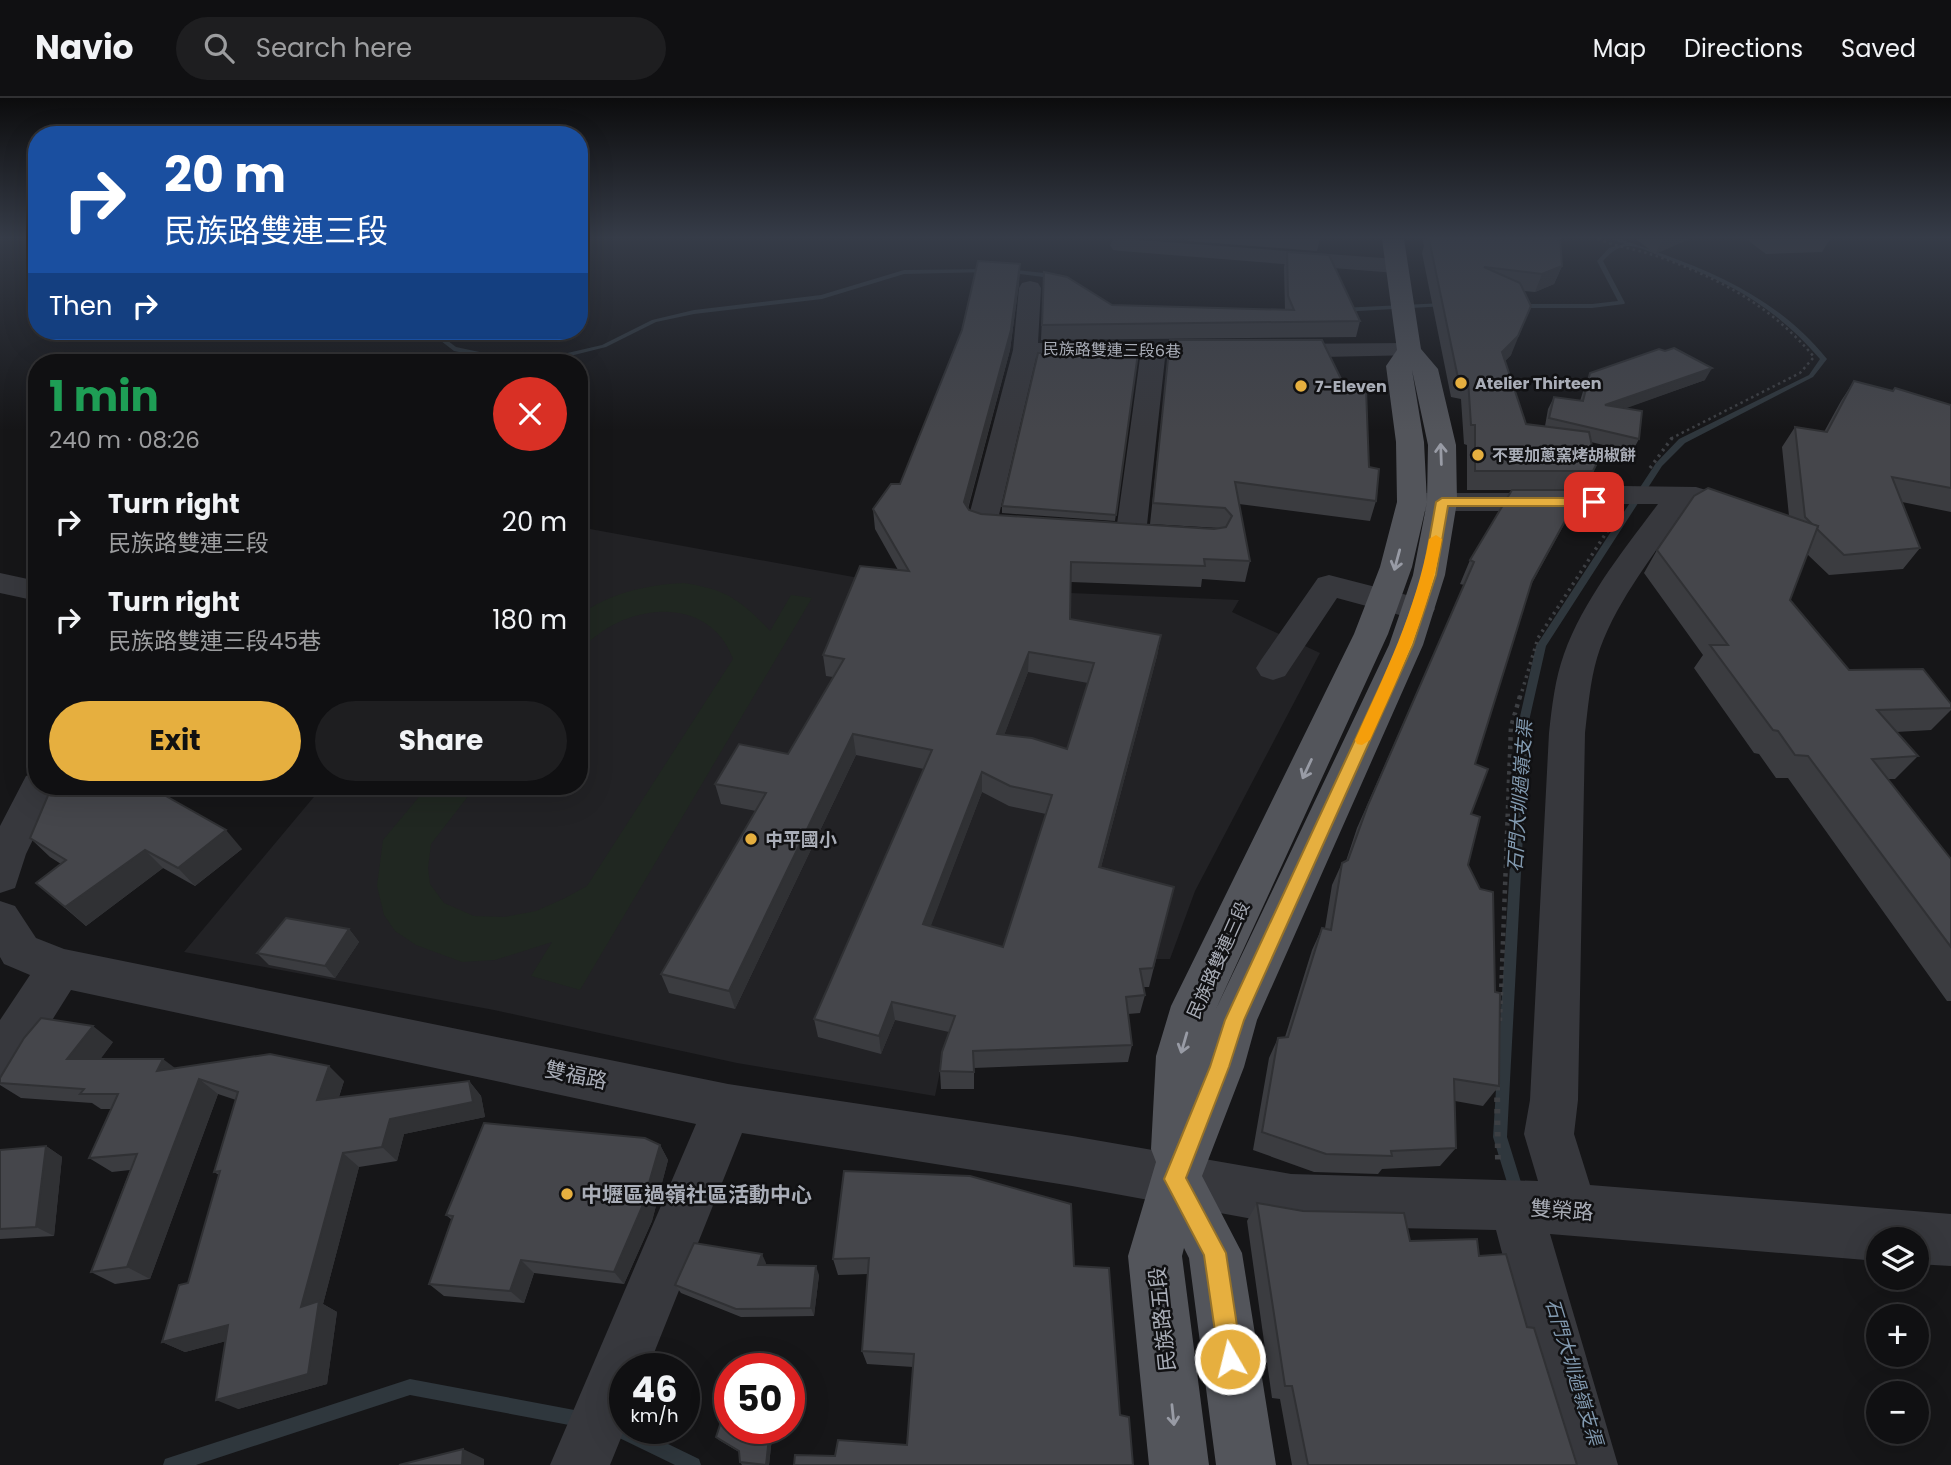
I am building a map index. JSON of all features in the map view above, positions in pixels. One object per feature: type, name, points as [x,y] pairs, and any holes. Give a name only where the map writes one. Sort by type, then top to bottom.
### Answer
[{"type":"main road","points":[[1246,1465],[1215,1253],[1175,1179],[1220,1067],[1234,1020],[1406,645],[1401,604],[1429,575],[1427,502],[1442,444],[1426,369],[1409,350],[1400,303]]},
{"type":"main road","name":"民族路五段","points":[[1175,1179],[1155,1256],[1179,1465]]},
{"type":"street","points":[[1029,303],[1025,350],[982,523],[1144,535],[1153,351]]},
{"type":"street","name":"民族路雙連三段6巷","points":[[1025,350],[1206,351]]},
{"type":"street","points":[[1246,351],[1409,350]]},
{"type":"street","points":[[1427,502],[1594,502],[1630,495],[1696,496],[1676,504],[1668,511],[1600,613],[1584,645],[1572,687],[1567,733],[1554,1100],[1549,1133],[1572,1210]]},
{"type":"street","points":[[0,583],[28,589]]},
{"type":"street","points":[[1273,668],[1329,585],[1401,604]]},
{"type":"street","points":[[0,876],[6,854],[36,795]]},
{"type":"street","name":"雙福路","points":[[0,919],[20,951],[60,968],[727,1107],[1175,1179]]},
{"type":"street","points":[[0,1060],[60,968]]},
{"type":"street","points":[[580,1465],[727,1107]]},
{"type":"street","name":"雙榮路","points":[[1175,1179],[1291,1200],[1572,1210],[1951,1240]]},
{"type":"street","points":[[1516,1207],[1588,1465]]},
{"type":"path","points":[[1630,495],[1672,437],[1800,373],[1814,357],[1802,340],[1756,303]]},
{"type":"shaded area","name":"中平國小","points":[[588,529],[859,578],[1046,592],[1239,600],[1232,612],[1320,653],[1195,891],[1170,959],[982,960],[942,1062],[935,1096],[737,1063],[494,1010],[184,952],[315,795],[588,795]]},
{"type":"shaded area","points":[[683,583],[722,593],[750,611],[770,631],[791,595],[812,598],[580,990],[531,976],[552,942],[495,960],[462,962],[416,945],[395,931],[384,915],[377,886],[383,840],[420,795],[469,795],[431,844],[428,868],[430,884],[444,903],[474,916],[504,917],[536,911],[587,886],[733,659],[721,637],[704,622],[683,614],[661,612],[638,615],[616,624],[588,644],[588,609],[616,596],[655,586]]},
{"type":"building","points":[[968,303],[1015,303],[1011,330],[964,502],[969,510],[981,514],[1214,529],[1226,527],[1232,516],[1225,508],[1153,503],[1170,340],[1322,340],[1345,387],[1366,389],[1369,467],[1379,469],[1376,501],[1235,482],[1250,561],[1204,559],[1205,566],[1071,562],[1070,619],[1161,635],[1099,867],[1174,887],[1153,968],[1140,969],[1145,995],[1126,997],[1132,1045],[973,1051],[974,1072],[940,1071],[942,1052],[955,1016],[892,1002],[879,1036],[814,1019],[932,750],[853,734],[729,991],[661,974],[766,793],[715,784],[739,744],[788,754],[844,659],[823,655],[860,566],[909,571],[873,509],[891,484],[900,484],[962,330]],"holes":[[[1029,652],[1094,663],[1067,749],[1032,738],[997,734]],[[982,772],[1010,786],[1052,795],[1003,947],[923,924]]]},
{"type":"building","points":[[1043,303],[1294,310],[1291,303],[1351,303],[1360,321],[1042,325]]},
{"type":"building","points":[[1442,303],[1529,303],[1531,306],[1518,336],[1502,352],[1526,424],[1589,432],[1596,465],[1593,471],[1475,471],[1475,425],[1471,425],[1468,379],[1458,378]]},
{"type":"building","points":[[1674,348],[1712,368],[1605,405],[1642,411],[1639,439],[1549,418],[1554,397],[1583,401],[1590,373],[1659,349],[1665,351]]},
{"type":"building","points":[[1038,353],[1138,353],[1116,515],[1002,506]]},
{"type":"building","points":[[1854,381],[1893,391],[1895,388],[1951,405],[1951,488],[1892,477],[1920,548],[1844,555],[1817,529],[1818,526],[1805,517],[1795,427],[1827,432]]},
{"type":"building","points":[[1708,488],[1818,526],[1790,600],[1849,670],[1923,669],[1951,704],[1951,708],[1877,710],[1918,756],[1872,759],[1951,859],[1951,947],[1808,756],[1795,755],[1778,731],[1773,730],[1710,645],[1728,645],[1657,550],[1694,496]]},
{"type":"building","points":[[1512,490],[1582,490],[1532,581],[1475,764],[1488,769],[1471,814],[1480,817],[1468,865],[1480,889],[1493,892],[1495,992],[1500,993],[1499,1086],[1454,1079],[1456,1148],[1391,1151],[1392,1156],[1326,1154],[1262,1132],[1278,1038],[1288,1037],[1322,928],[1331,930],[1342,863],[1348,860],[1368,805],[1474,562],[1470,560]]},
{"type":"building","points":[[48,795],[164,795],[226,830],[178,868],[145,850],[65,907],[36,883],[66,860],[30,838]]},
{"type":"building","points":[[286,918],[349,929],[325,966],[257,953]]},
{"type":"building","points":[[41,1018],[93,1026],[67,1059],[163,1059],[157,1071],[270,1054],[329,1066],[317,1100],[469,1081],[473,1102],[390,1119],[382,1147],[343,1153],[301,1307],[319,1301],[308,1374],[216,1400],[228,1325],[162,1342],[179,1285],[188,1283],[220,1171],[214,1172],[238,1092],[199,1079],[127,1267],[91,1272],[137,1154],[89,1158],[118,1094],[80,1094],[84,1089],[0,1083],[0,1078],[24,1038]]},
{"type":"building","name":"中壢區過嶺社區活動中心","points":[[484,1123],[645,1138],[660,1145],[642,1207],[614,1272],[521,1260],[510,1291],[429,1284],[453,1216],[446,1215]]},
{"type":"building","points":[[46,1146],[36,1227],[0,1229],[0,1150]]},
{"type":"building","points":[[844,1171],[970,1176],[1071,1204],[1074,1266],[1109,1268],[1120,1415],[1129,1417],[1133,1465],[794,1465],[795,1455],[835,1456],[838,1440],[907,1445],[914,1354],[862,1351],[869,1258],[833,1259]]},
{"type":"building","points":[[1257,1203],[1303,1211],[1404,1213],[1410,1241],[1477,1239],[1479,1256],[1506,1254],[1527,1327],[1534,1328],[1577,1465],[1308,1465],[1292,1386],[1285,1386]]},
{"type":"building","points":[[694,1243],[762,1254],[758,1265],[816,1266],[811,1308],[736,1309],[675,1285]]},
{"type":"building","points":[[728,1444],[768,1444],[766,1465],[740,1462],[739,1451]]},
{"type":"building","points":[[463,1449],[462,1465],[399,1465]]},
{"type":"waterway","points":[[571,354],[604,346],[654,321],[694,312],[773,303]]},
{"type":"waterway","points":[[1516,306],[1592,306],[1622,303]]},
{"type":"waterway","name":"石門大圳過嶺支渠","points":[[1517,1192],[1500,1137],[1524,721],[1541,646],[1659,465],[1682,441],[1811,376],[1824,359],[1804,336],[1763,303]]},
{"type":"waterway","points":[[1341,310],[1444,305]]},
{"type":"waterway","points":[[442,340],[454,349],[478,354]]},
{"type":"waterway","points":[[171,1465],[410,1387],[585,1420]]},
{"type":"waterway","points":[[650,1444],[693,1465]]},
{"type":"slow traffic","points":[[1362,740],[1406,645],[1429,575],[1436,539]]},
{"type":"place","name":"Atelier Thirteen","points":[[1461,383]]},
{"type":"place","name":"7-Eleven","points":[[1301,386]]},
{"type":"place","name":"不要加蔥窯烤胡椒餅","points":[[1478,455]]},
{"type":"place","name":"中平國小","points":[[751,839]]},
{"type":"place","name":"中壢區過嶺社區活動中心","points":[[567,1194]]},
{"type":"route","points":[[1230,1359],[1215,1253],[1175,1179],[1220,1067],[1234,1020],[1406,645],[1429,575],[1442,502],[1594,502]]}]
